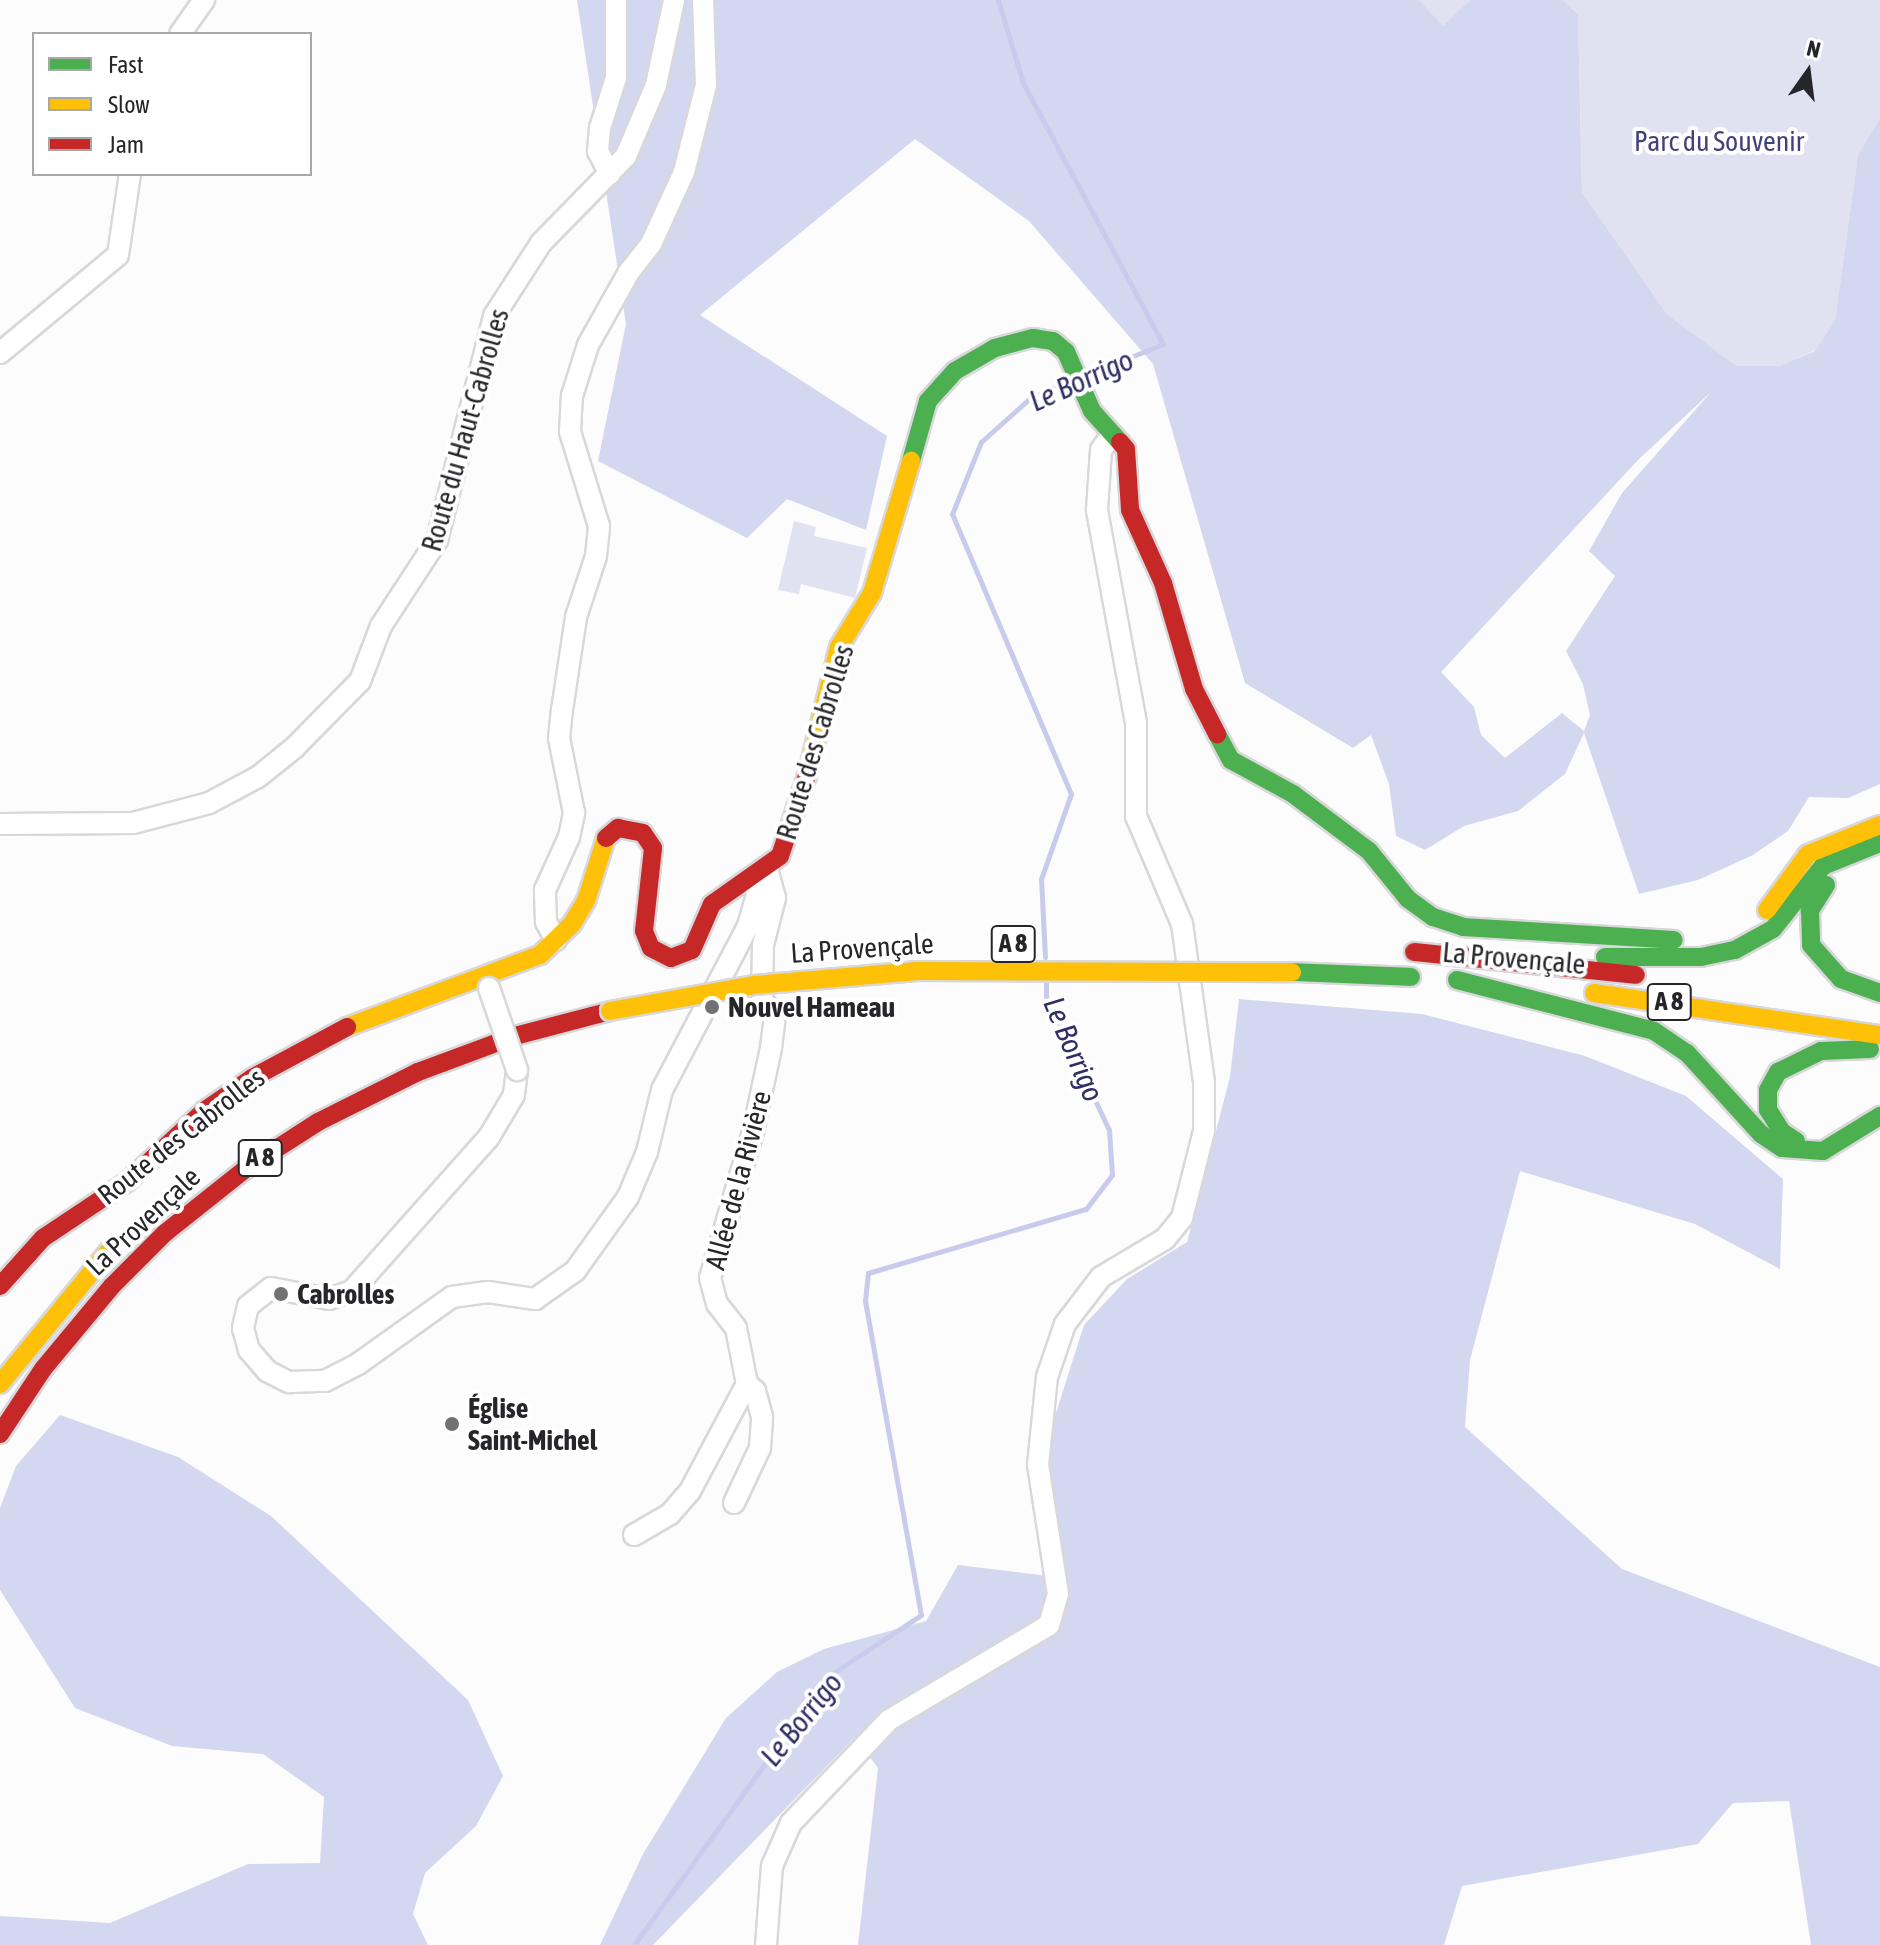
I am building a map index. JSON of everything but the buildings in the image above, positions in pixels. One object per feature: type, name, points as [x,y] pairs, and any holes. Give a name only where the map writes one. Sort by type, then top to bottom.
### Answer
[{"type":"main road","name":"Route des Cabrolles","points":[[0,1286],[43,1238],[127,1182],[225,1095],[347,1027],[486,982],[540,955],[556,940],[586,901],[604,840],[618,828],[643,833],[653,848],[644,931],[651,948],[662,956],[692,950],[712,904],[780,856],[799,808],[835,660],[872,593],[928,401],[955,371],[995,348],[1033,338],[1053,341],[1066,352],[1092,411],[1110,437],[1126,449],[1130,510],[1163,583],[1194,689],[1231,760],[1293,794],[1369,851],[1408,899],[1433,917],[1463,927],[1683,941],[1730,935],[1766,912],[1808,854],[1880,825]]},
{"type":"main road","points":[[1476,956],[1725,953],[1773,929],[1823,866],[1880,843]]},
{"type":"main road","points":[[1880,859],[1827,883],[1813,903],[1807,931],[1814,952],[1833,973],[1880,993]]},
{"type":"main road","points":[[1167,944],[1211,944]]},
{"type":"main road","name":"La Provençale","points":[[1406,952],[1476,956],[1663,978]]},
{"type":"main road","name":"La Provençale","points":[[659,974],[778,957]]},
{"type":"main road","name":"La Provençale","points":[[0,1434],[43,1369],[112,1286],[182,1218],[248,1167],[318,1122],[418,1072],[515,1036],[610,1011],[754,985],[917,971],[1185,969],[1434,978],[1639,998],[1880,1035]]},
{"type":"main road","points":[[1434,978],[1654,1031],[1687,1053],[1769,1141],[1801,1152],[1830,1148],[1880,1116]]},
{"type":"main road","points":[[481,1020],[521,1008]]},
{"type":"main road","points":[[1830,1148],[1791,1139],[1776,1125],[1767,1103],[1773,1078],[1810,1054],[1880,1050]]},
{"type":"main road","name":"La Provençale","points":[[0,1384],[71,1292],[121,1240]]},
{"type":"street","points":[[181,32],[204,0]]},
{"type":"street","points":[[610,174],[598,151],[600,128],[616,78],[616,0]]},
{"type":"street","name":"Route du Haut-Cabrolles","points":[[0,824],[133,823],[209,803],[258,777],[321,723],[360,681],[381,626],[437,540],[494,316],[541,243],[610,174],[643,123],[667,47],[674,0]]},
{"type":"street","points":[[556,940],[546,922],[545,890],[569,837],[574,813],[559,738],[576,617],[596,556],[599,526],[570,432],[572,396],[588,345],[629,272],[658,232],[684,172],[706,85],[703,0]]},
{"type":"street","points":[[0,353],[118,255],[130,176]]},
{"type":"street","points":[[766,1945],[772,1866],[791,1823],[889,1720],[1049,1625],[1058,1594],[1038,1465],[1052,1364],[1065,1324],[1101,1277],[1165,1239],[1182,1218],[1204,1131],[1204,1082],[1182,924],[1136,816],[1136,723],[1097,510],[1101,450],[1110,437]]},
{"type":"street","points":[[486,982],[517,1070],[514,1095],[489,1137],[352,1291],[329,1299],[271,1288],[248,1306],[243,1328],[249,1350],[267,1371],[289,1382],[325,1381],[358,1364],[452,1297],[488,1292],[535,1299],[575,1271],[628,1197],[647,1152],[662,1090],[748,926],[760,873]]},
{"type":"street","name":"Allée de la Rivière","points":[[734,1503],[760,1448],[762,1417],[755,1391],[747,1384],[736,1328],[717,1304],[710,1278],[753,1132],[775,1014],[762,1001],[763,945],[775,898],[760,873]]},
{"type":"street","points":[[634,1535],[670,1514],[690,1491],[747,1384]]},
{"type":"green space","points":[[1419,0],[1470,0],[1443,27]]},
{"type":"green space","name":"Parc du Souvenir","points":[[1563,0],[1880,0],[1880,118],[1858,156],[1835,320],[1816,350],[1779,366],[1735,366],[1667,314],[1582,192],[1578,14]]},
{"type":"green space","points":[[794,521],[816,527],[814,536],[867,548],[855,598],[801,584],[799,594],[778,590]]},
{"type":"shaded area","points":[[577,0],[1419,0],[1443,26],[1470,0],[1563,0],[1578,14],[1582,192],[1667,314],[1736,366],[1779,366],[1815,351],[1835,320],[1858,155],[1880,118],[1880,784],[1848,798],[1809,797],[1788,831],[1753,855],[1698,880],[1639,894],[1584,733],[1565,774],[1518,811],[1464,826],[1425,850],[1396,836],[1389,784],[1371,735],[1353,748],[1245,683],[1153,364],[1029,221],[915,139],[700,315],[887,436],[866,530],[787,499],[747,538],[598,461],[626,324]],"holes":[[[1711,392],[1622,493],[1589,551],[1615,576],[1566,651],[1583,684],[1590,715],[1584,731],[1562,713],[1505,758],[1481,735],[1474,707],[1441,672],[1638,460]]]},
{"type":"shaded area","points":[[1239,999],[1422,1014],[1585,1056],[1686,1096],[1783,1179],[1780,1269],[1695,1224],[1520,1171],[1470,1360],[1465,1427],[1622,1569],[1880,1667],[1880,1945],[1811,1945],[1789,1801],[1733,1803],[1698,1844],[1462,1886],[1444,1945],[858,1945],[878,1768],[855,1737],[653,1945],[600,1945],[643,1854],[726,1718],[777,1672],[824,1649],[926,1621],[958,1565],[1064,1578],[1047,1441],[1084,1325],[1127,1279],[1187,1242],[1230,1077]]},
{"type":"shaded area","points":[[60,1415],[178,1457],[271,1516],[468,1700],[503,1776],[476,1826],[425,1873],[413,1914],[428,1945],[0,1945],[0,1916],[110,1923],[248,1864],[320,1863],[324,1797],[263,1754],[172,1746],[75,1708],[0,1590],[0,1508],[16,1466]]},
{"type":"waterway","name":"Le Borrigo","points":[[998,0],[1023,83],[1163,344],[1086,375]]},
{"type":"waterway","name":"Le Borrigo","points":[[1045,957],[1041,879],[1071,794],[952,514],[981,442],[1030,398],[1069,382]]},
{"type":"waterway","name":"Le Borrigo","points":[[634,1945],[827,1677],[921,1615],[865,1301],[868,1273],[1086,1209],[1112,1175],[1109,1130],[1046,996],[1046,983]]},
{"type":"traffic: fast","points":[[911,461],[928,401],[955,371],[995,348],[1033,338],[1053,341],[1066,352],[1092,411],[1120,442]]},
{"type":"traffic: fast","points":[[1217,734],[1231,760],[1293,794],[1369,851],[1408,899],[1433,917],[1463,927],[1674,940]]},
{"type":"traffic: fast","points":[[1605,957],[1701,957],[1735,950],[1773,929],[1823,866],[1880,843]]},
{"type":"traffic: fast","points":[[1826,885],[1810,911],[1811,945],[1841,979],[1880,993]]},
{"type":"traffic: fast","points":[[1292,972],[1411,977]]},
{"type":"traffic: fast","points":[[1457,980],[1654,1031],[1687,1053],[1761,1134],[1782,1148],[1823,1151],[1880,1116]]},
{"type":"traffic: fast","points":[[1796,1141],[1782,1132],[1768,1110],[1768,1090],[1778,1072],[1821,1051],[1870,1049]]},
{"type":"traffic: slow","points":[[807,776],[839,647],[872,593],[911,461]]},
{"type":"traffic: slow","points":[[1767,910],[1808,854],[1880,825]]},
{"type":"traffic: slow","points":[[347,1027],[540,955],[572,924],[586,901],[606,838]]},
{"type":"traffic: slow","points":[[610,1011],[754,985],[917,971],[1292,972]]},
{"type":"traffic: slow","points":[[1594,993],[1880,1035]]},
{"type":"traffic: slow","points":[[0,1384],[108,1252]]},
{"type":"traffic: jam","points":[[1120,442],[1126,449],[1130,510],[1163,583],[1194,689],[1217,734]]},
{"type":"traffic: jam","points":[[606,838],[618,828],[643,833],[653,848],[644,931],[651,948],[671,958],[692,950],[712,904],[780,856],[807,776]]},
{"type":"traffic: jam","points":[[1414,952],[1636,975]]},
{"type":"traffic: jam","points":[[0,1434],[43,1369],[112,1286],[165,1233],[248,1167],[318,1122],[418,1072],[515,1036],[610,1011]]},
{"type":"traffic: jam","points":[[0,1286],[43,1238],[127,1182],[204,1111],[252,1078],[347,1027]]},
{"type":"place","name":"Nouvel Hameau","points":[[712,1007]]},
{"type":"place","name":"Cabrolles","points":[[281,1294]]},
{"type":"place","name":"Église Saint-Michel","points":[[452,1424]]}]
